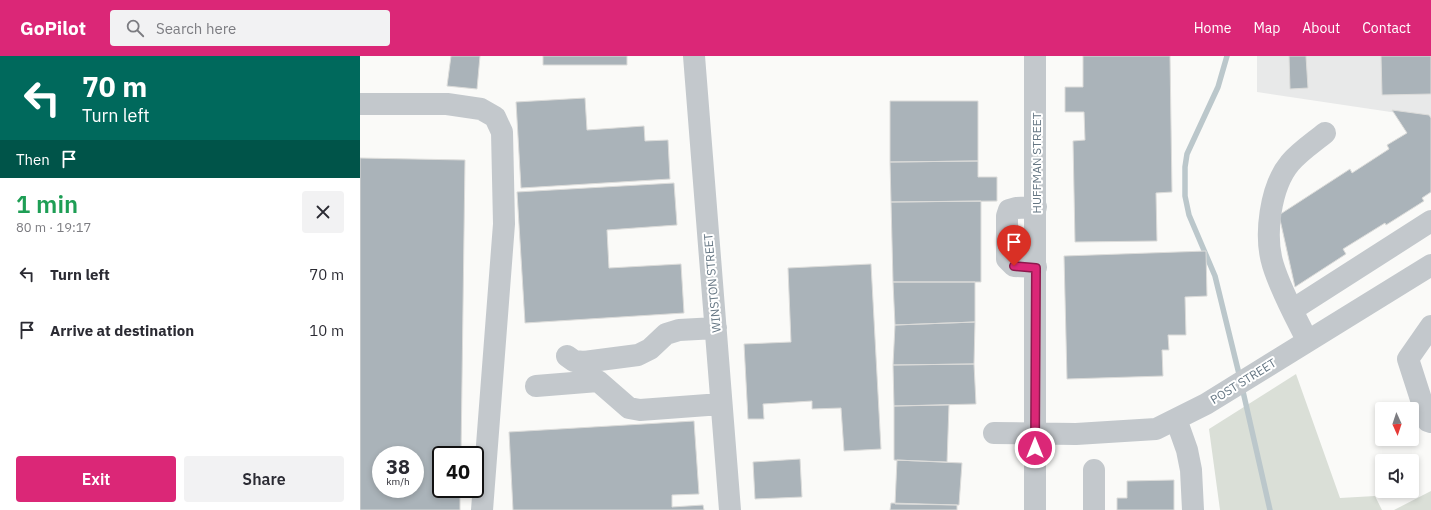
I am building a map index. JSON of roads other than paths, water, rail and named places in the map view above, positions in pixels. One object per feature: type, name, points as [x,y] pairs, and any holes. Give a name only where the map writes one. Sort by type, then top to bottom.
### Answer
[{"type":"street","name":"WINSTON STREET","points":[[694,56],[730,510]]},
{"type":"street","name":"HUFFMAN STREET","points":[[1035,56],[1035,510]]},
{"type":"street","points":[[360,104],[447,104],[481,109],[495,117],[502,132],[504,224],[482,510]]},
{"type":"street","points":[[1308,340],[1292,310],[1273,264],[1270,215],[1277,183],[1290,163],[1325,133]]},
{"type":"street","points":[[1036,207],[1016,208],[1009,210],[1007,216],[1006,259],[1014,266],[1036,268]]},
{"type":"street","points":[[1292,310],[1431,221]]},
{"type":"street","name":"POST STREET","points":[[994,432],[1076,434],[1156,429],[1206,404],[1431,265]]},
{"type":"street","points":[[1431,326],[1408,359],[1428,421],[1431,422]]},
{"type":"street","points":[[567,356],[574,361],[584,362],[638,355],[650,349],[666,334],[679,330],[716,328]]},
{"type":"street","points":[[536,386],[598,381],[629,408],[640,410],[721,404]]},
{"type":"street","points":[[1176,418],[1187,450],[1193,510]]},
{"type":"street","points":[[1094,470],[1094,510]]},
{"type":"waterway","points":[[1227,56],[1218,87],[1187,154],[1185,167],[1185,196],[1189,215],[1215,276],[1240,378]]},
{"type":"waterway","points":[[1242,387],[1270,510]]}]
